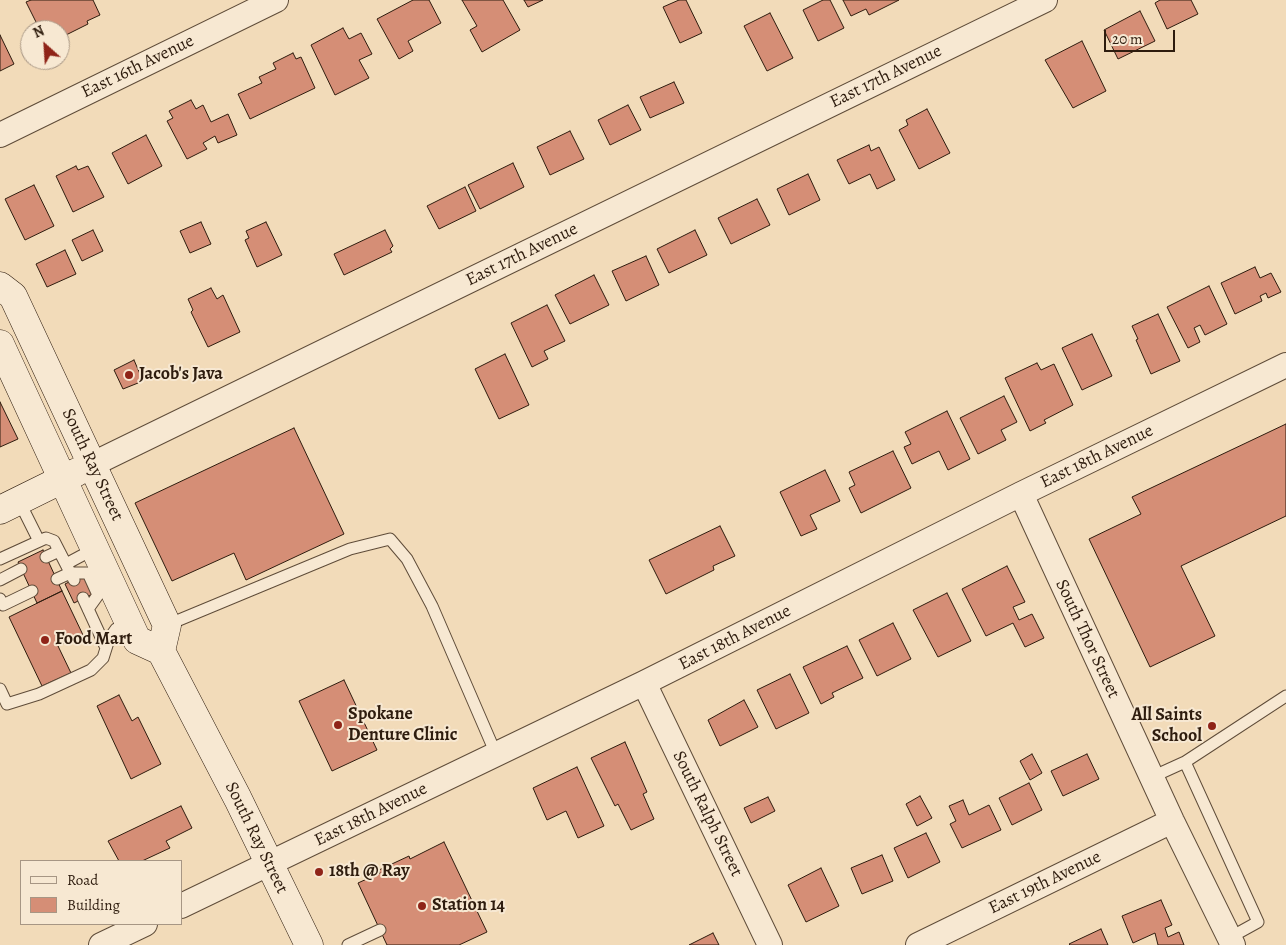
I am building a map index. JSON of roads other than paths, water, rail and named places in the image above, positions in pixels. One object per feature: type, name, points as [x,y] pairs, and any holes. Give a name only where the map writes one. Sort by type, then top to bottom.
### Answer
[{"type":"main road","name":"South Ray Street","points":[[0,286],[13,296],[166,625]]},
{"type":"main road","name":"South Ray Street","points":[[0,344],[128,623],[137,640],[161,651],[238,798],[309,945]]},
{"type":"main road","name":"East 17th Avenue","points":[[10,505],[92,465]]},
{"type":"main road","points":[[161,651],[166,625]]},
{"type":"street","name":"East 16th Avenue","points":[[0,135],[276,0]]},
{"type":"street","name":"East 17th Avenue","points":[[92,465],[1045,0]]},
{"type":"street","name":"East 18th Avenue","points":[[182,906],[644,683],[1021,494],[1286,365]]},
{"type":"street","name":"South Thor Street","points":[[1021,494],[1172,821],[1231,941]]},
{"type":"street","name":"South Ralph Street","points":[[644,683],[770,945]]},
{"type":"street","name":"East 19th Avenue","points":[[918,945],[1172,821]]},
{"type":"street","points":[[101,945],[143,925]]},
{"type":"lane","points":[[10,505],[39,541]]},
{"type":"lane","points":[[0,559],[46,538],[54,541],[70,572]]},
{"type":"lane","points":[[166,625],[350,549],[390,539],[407,559],[432,606],[496,754]]},
{"type":"lane","points":[[57,580],[70,572],[94,549]]},
{"type":"lane","points":[[46,557],[59,551]]},
{"type":"lane","points":[[0,580],[21,569]]},
{"type":"lane","points":[[70,572],[88,573],[98,595],[86,604],[106,648]]},
{"type":"lane","points":[[0,599],[3,605],[32,591]]},
{"type":"lane","points":[[0,689],[7,704],[39,694],[91,670],[103,658],[109,639],[116,629],[128,623]]},
{"type":"lane","points":[[1152,777],[1185,762],[1286,696]]},
{"type":"lane","points":[[1185,762],[1258,922],[1231,941]]},
{"type":"lane","points":[[348,945],[380,930]]},
{"type":"place","name":"Jacob's Java","points":[[129,375]]},
{"type":"place","name":"Food Mart","points":[[45,640]]},
{"type":"place","name":"Spokane Denture Clinic","points":[[338,725]]},
{"type":"place","name":"All Saints School","points":[[1212,726]]},
{"type":"place","name":"18th @ Ray","points":[[319,872]]},
{"type":"place","name":"Station 14","points":[[422,906]]}]
